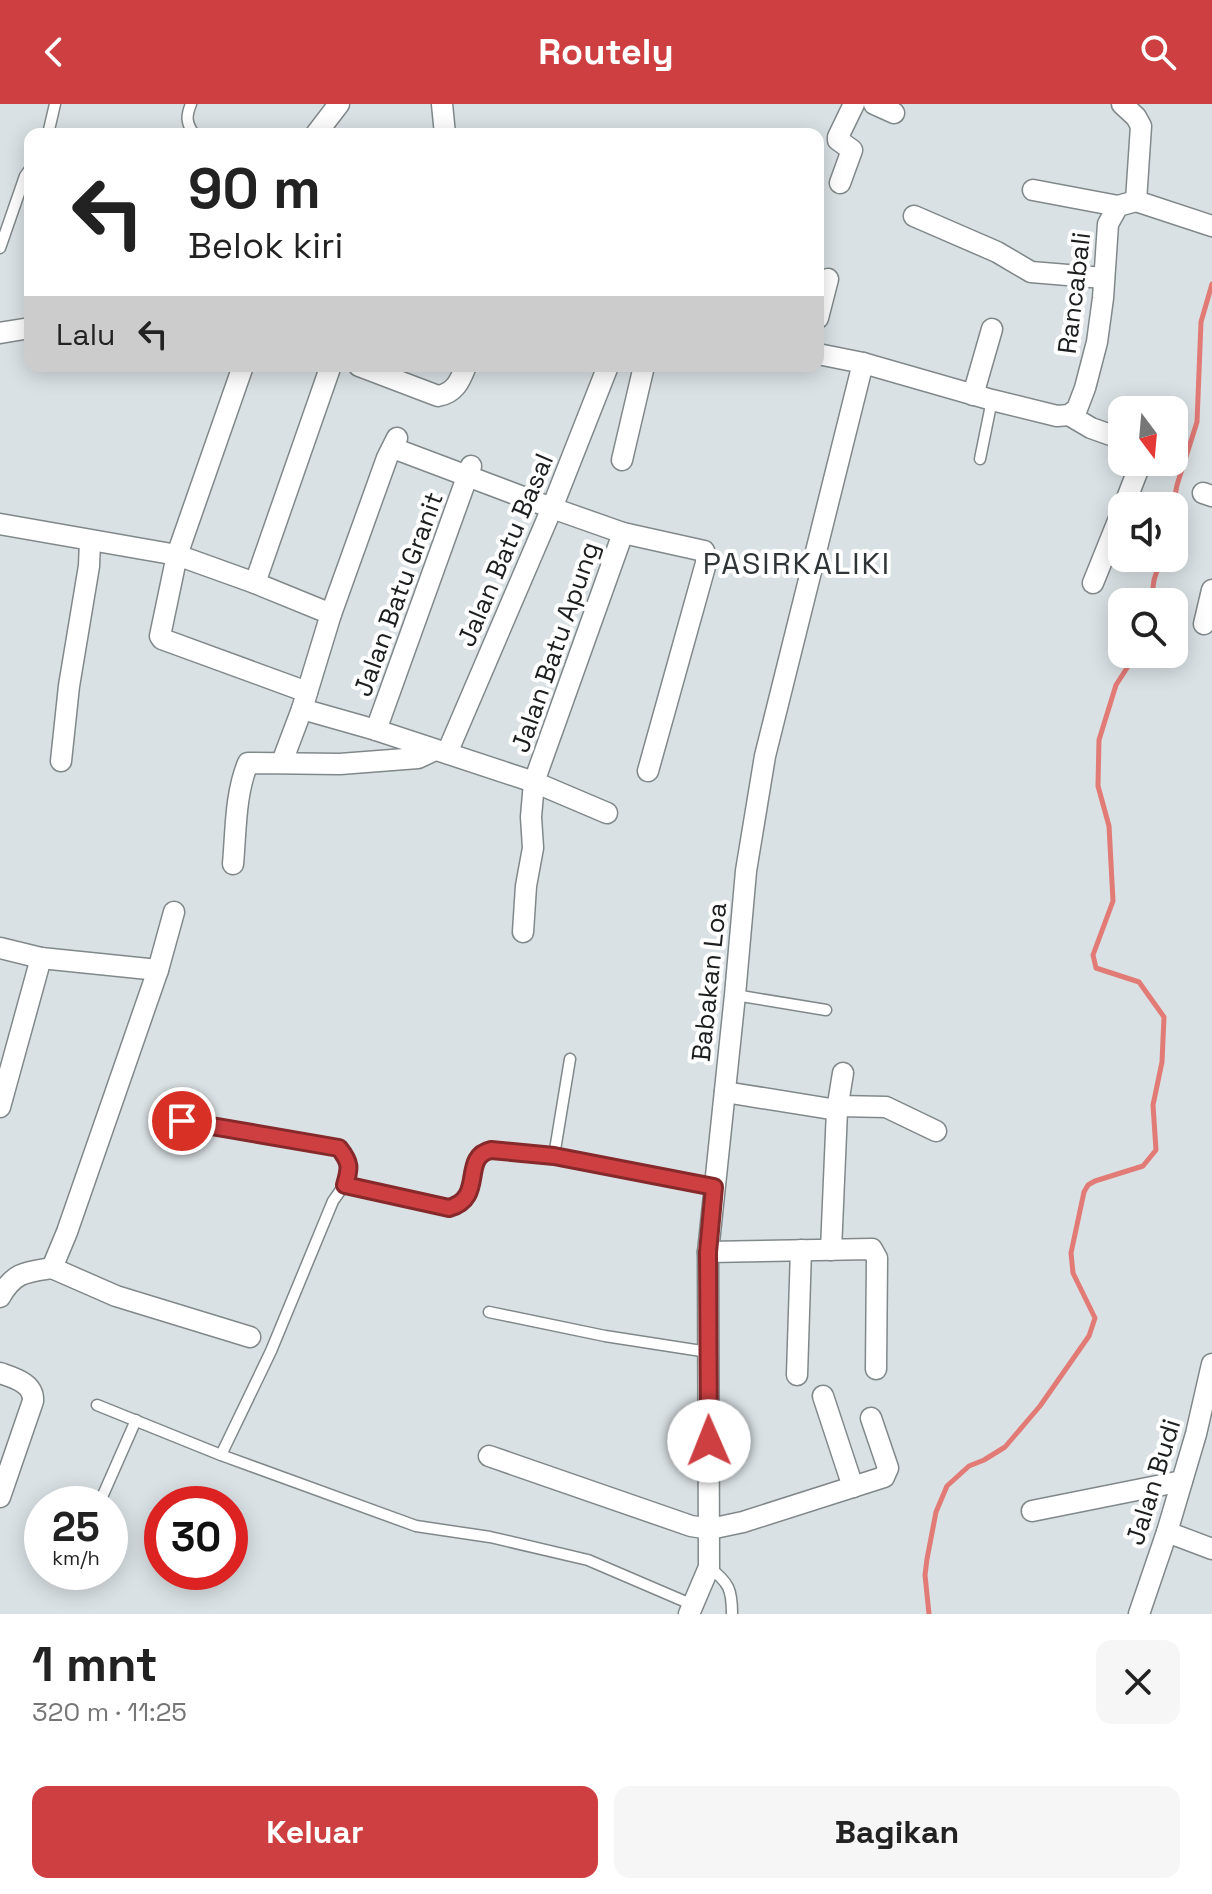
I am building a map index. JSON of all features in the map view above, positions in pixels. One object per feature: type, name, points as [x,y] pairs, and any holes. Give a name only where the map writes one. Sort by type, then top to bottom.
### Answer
[{"type":"street","points":[[321,128],[339,104]]},
{"type":"street","points":[[442,104],[444,128]]},
{"type":"street","points":[[840,183],[852,153],[851,148],[838,140],[838,135],[854,104]]},
{"type":"street","points":[[874,104],[894,113]]},
{"type":"street","name":"Rancabali","points":[[1069,415],[1077,409],[1097,342],[1108,224],[1127,203],[1141,126],[1122,104]]},
{"type":"street","points":[[1033,190],[1127,203],[1209,224]]},
{"type":"street","points":[[914,216],[997,252],[1031,272],[1104,278]]},
{"type":"street","points":[[824,295],[828,279]]},
{"type":"street","points":[[0,333],[24,329]]},
{"type":"street","points":[[983,397],[992,329]]},
{"type":"street","points":[[824,355],[1057,416],[1069,415],[1108,434]]},
{"type":"street","name":"Babakan Loa","points":[[694,1611],[709,1567],[708,1252],[746,871],[765,756],[863,363]]},
{"type":"street","points":[[241,372],[177,555],[160,633],[162,639],[376,730],[535,780],[607,813]]},
{"type":"street","points":[[255,583],[329,372]]},
{"type":"street","points":[[375,372],[438,396],[454,389],[463,372]]},
{"type":"street","name":"Jalan Batu Basal","points":[[441,752],[554,503],[606,372]]},
{"type":"street","points":[[622,460],[643,372]]},
{"type":"street","points":[[282,762],[331,614],[393,448],[470,471],[623,533],[704,551],[706,563],[648,771]]},
{"type":"street","name":"Jalan Batu Granit","points":[[376,730],[470,471]]},
{"type":"street","points":[[0,524],[177,555],[331,614]]},
{"type":"street","name":"Jalan Batu Apung","points":[[523,932],[526,886],[533,848],[531,809],[535,780],[623,533]]},
{"type":"street","points":[[61,761],[90,541]]},
{"type":"street","points":[[1093,583],[1108,546]]},
{"type":"street","points":[[1204,624],[1212,590]]},
{"type":"street","points":[[233,864],[238,800],[248,763],[356,763],[418,758],[441,752]]},
{"type":"street","points":[[52,1268],[158,970],[174,912]]},
{"type":"street","points":[[0,948],[41,958],[158,970]]},
{"type":"street","points":[[0,1107],[41,958]]},
{"type":"street","points":[[831,1250],[838,1108],[843,1073]]},
{"type":"street","points":[[725,1092],[838,1108],[886,1107],[936,1131]]},
{"type":"street","points":[[708,1252],[872,1249],[877,1258],[876,1369]]},
{"type":"street","points":[[797,1375],[801,1250]]},
{"type":"street","points":[[0,1297],[14,1276],[52,1268],[116,1296],[250,1337]]},
{"type":"street","points":[[0,1373],[28,1386],[33,1394],[0,1497]]},
{"type":"street","name":"Jalan Budi","points":[[1139,1614],[1182,1481],[1204,1437],[1211,1374]]},
{"type":"street","points":[[823,1396],[853,1487]]},
{"type":"street","points":[[489,1456],[691,1526],[710,1529],[743,1522],[884,1477],[888,1468],[871,1418]]},
{"type":"street","points":[[1032,1511],[1182,1481]]},
{"type":"street","points":[[1167,1532],[1212,1549]]},
{"type":"lane","points":[[49,128],[55,104]]},
{"type":"lane","points":[[190,128],[187,113],[191,104]]},
{"type":"lane","points":[[0,248],[24,179]]},
{"type":"lane","points":[[980,459],[983,397]]},
{"type":"lane","points":[[735,995],[826,1010]]},
{"type":"lane","points":[[554,1156],[570,1059]]},
{"type":"lane","points":[[182,1121],[339,1148],[347,1158],[350,1169],[345,1185],[333,1201],[271,1351],[221,1455]]},
{"type":"lane","points":[[345,1185],[449,1208],[466,1200],[477,1158],[491,1150],[554,1156],[714,1187]]},
{"type":"lane","points":[[489,1312],[605,1336],[708,1352]]},
{"type":"lane","points":[[97,1405],[221,1455],[416,1526],[490,1537],[588,1560],[694,1611]]},
{"type":"lane","points":[[107,1486],[136,1420]]},
{"type":"lane","points":[[709,1567],[728,1584],[732,1614]]},
{"type":"waterway","points":[[1176,492],[1197,422],[1201,322],[1212,284]]},
{"type":"waterway","points":[[1153,588],[1157,572]]},
{"type":"waterway","points":[[929,1614],[925,1575],[927,1559],[936,1512],[947,1486],[969,1466],[1005,1447],[1040,1406],[1089,1336],[1095,1318],[1073,1273],[1071,1253],[1084,1192],[1095,1181],[1143,1166],[1156,1150],[1153,1105],[1162,1062],[1164,1017],[1139,982],[1096,968],[1093,955],[1113,901],[1109,826],[1098,786],[1099,740],[1116,685],[1127,668]]},
{"type":"district","name":"PASIRKALIKI","points":[[797,563]]},
{"type":"route","points":[[182,1121],[339,1148],[347,1158],[350,1169],[345,1185],[449,1208],[466,1200],[477,1158],[491,1150],[554,1156],[714,1187],[708,1252],[709,1441]]}]
